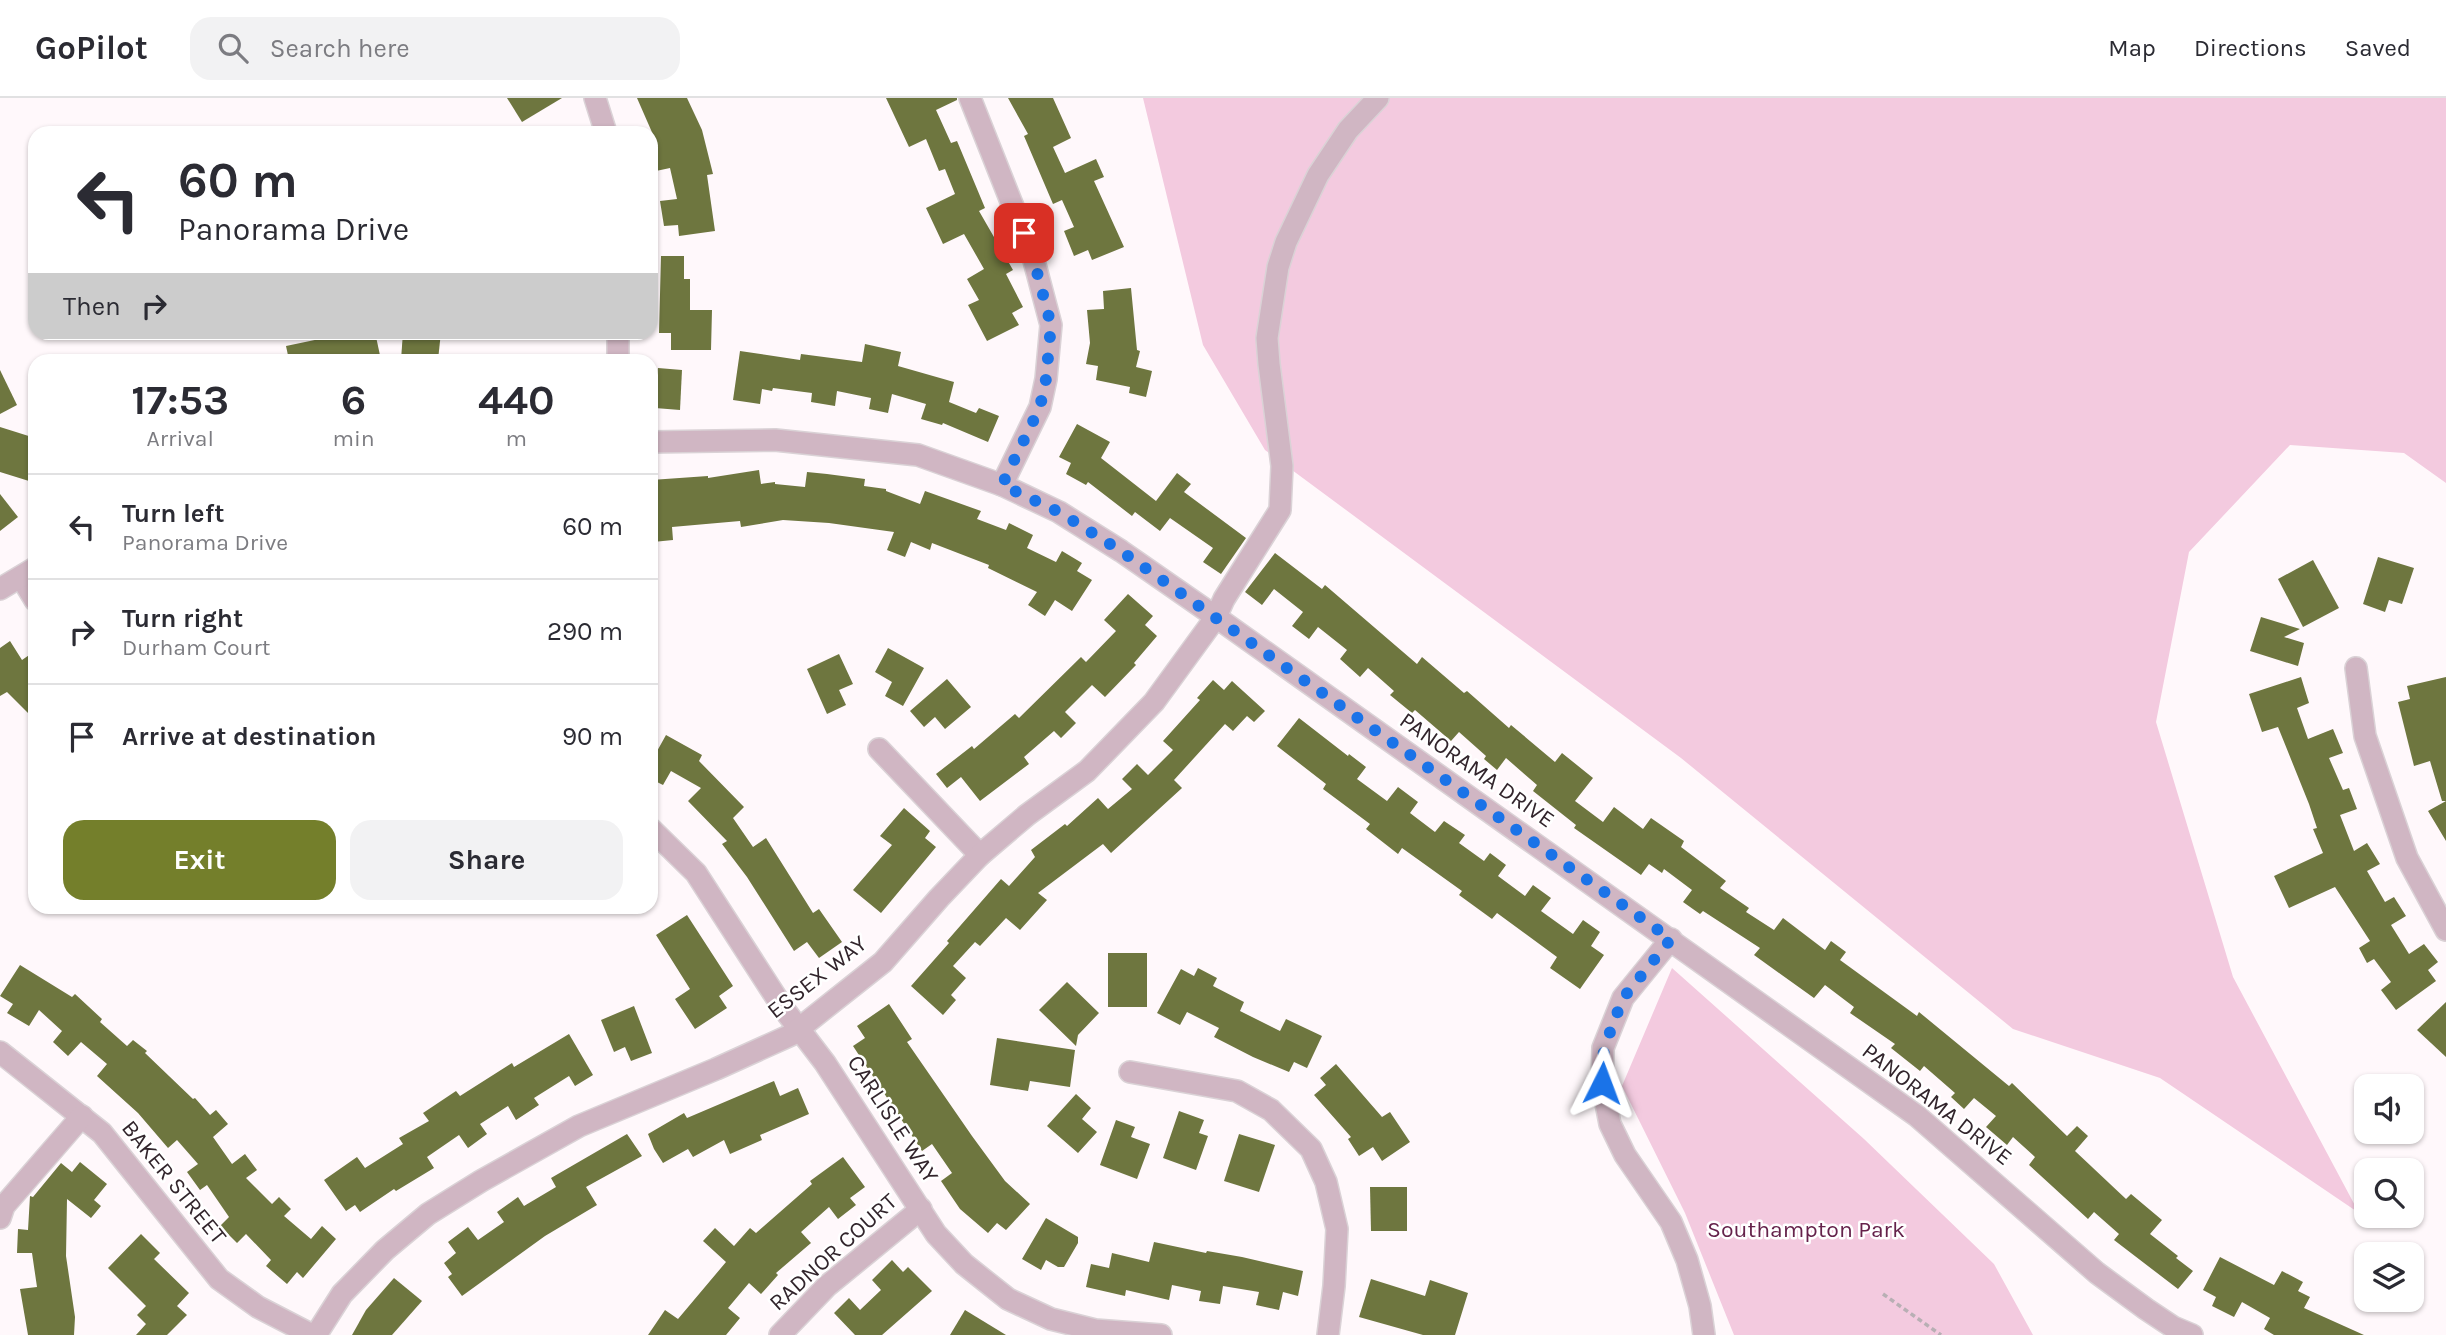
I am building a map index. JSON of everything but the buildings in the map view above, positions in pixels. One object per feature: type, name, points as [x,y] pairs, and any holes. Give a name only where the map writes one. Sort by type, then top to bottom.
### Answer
[{"type":"street","points":[[594,98],[604,126]]},
{"type":"street","points":[[970,98],[1033,257],[1051,325],[1046,379],[1040,407],[1002,485]]},
{"type":"street","name":"ESSEX WAY","points":[[314,1335],[342,1294],[385,1250],[428,1214],[579,1126],[792,1035],[883,962],[980,855],[1027,815],[1087,771],[1154,702],[1216,617],[1224,599],[1280,510],[1282,466],[1267,338],[1282,254],[1325,164],[1348,130],[1378,98]]},
{"type":"street","name":"PANORAMA DRIVE","points":[[658,442],[775,440],[918,455],[1002,485],[1059,512],[1216,617],[1917,1116],[2097,1273],[2155,1315],[2192,1335]]},
{"type":"street","points":[[0,589],[28,572]]},
{"type":"street","points":[[2356,668],[2365,736],[2407,858],[2446,930]]},
{"type":"street","points":[[879,749],[980,855]]},
{"type":"street","name":"CARLISLE WAY","points":[[658,836],[696,873],[825,1063],[936,1234],[964,1264],[1008,1298],[1051,1319],[1095,1330],[1161,1335]]},
{"type":"street","points":[[1671,939],[1623,998],[1604,1048],[1602,1083],[1610,1124],[1625,1156],[1671,1222],[1687,1260],[1700,1306],[1704,1335]]},
{"type":"street","name":"BAKER STREET","points":[[0,1052],[102,1133],[219,1279],[258,1307],[314,1335]]},
{"type":"street","points":[[1130,1072],[1237,1091],[1271,1110],[1311,1149],[1326,1182],[1337,1229],[1328,1335]]},
{"type":"street","points":[[0,1218],[4,1206],[82,1116]]},
{"type":"street","name":"RADNOR COURT","points":[[780,1335],[827,1286],[920,1209]]},
{"type":"path","points":[[1883,1294],[1941,1335]]},
{"type":"green space","points":[[1143,98],[2446,98],[2446,483],[2404,453],[2290,445],[2189,552],[2156,722],[2233,977],[2354,1204],[2354,1210],[2160,1078],[2013,1029],[1681,758],[1265,450],[1203,345]]},
{"type":"green space","name":"Southampton Park","points":[[1672,968],[1864,1139],[1994,1264],[2033,1335],[1734,1335],[1685,1213],[1622,1086]]},
{"type":"route","points":[[1024,233],[1051,325],[1046,379],[1040,407],[1002,485],[1059,512],[1121,551],[1671,939],[1623,998],[1604,1048],[1602,1083]]}]
